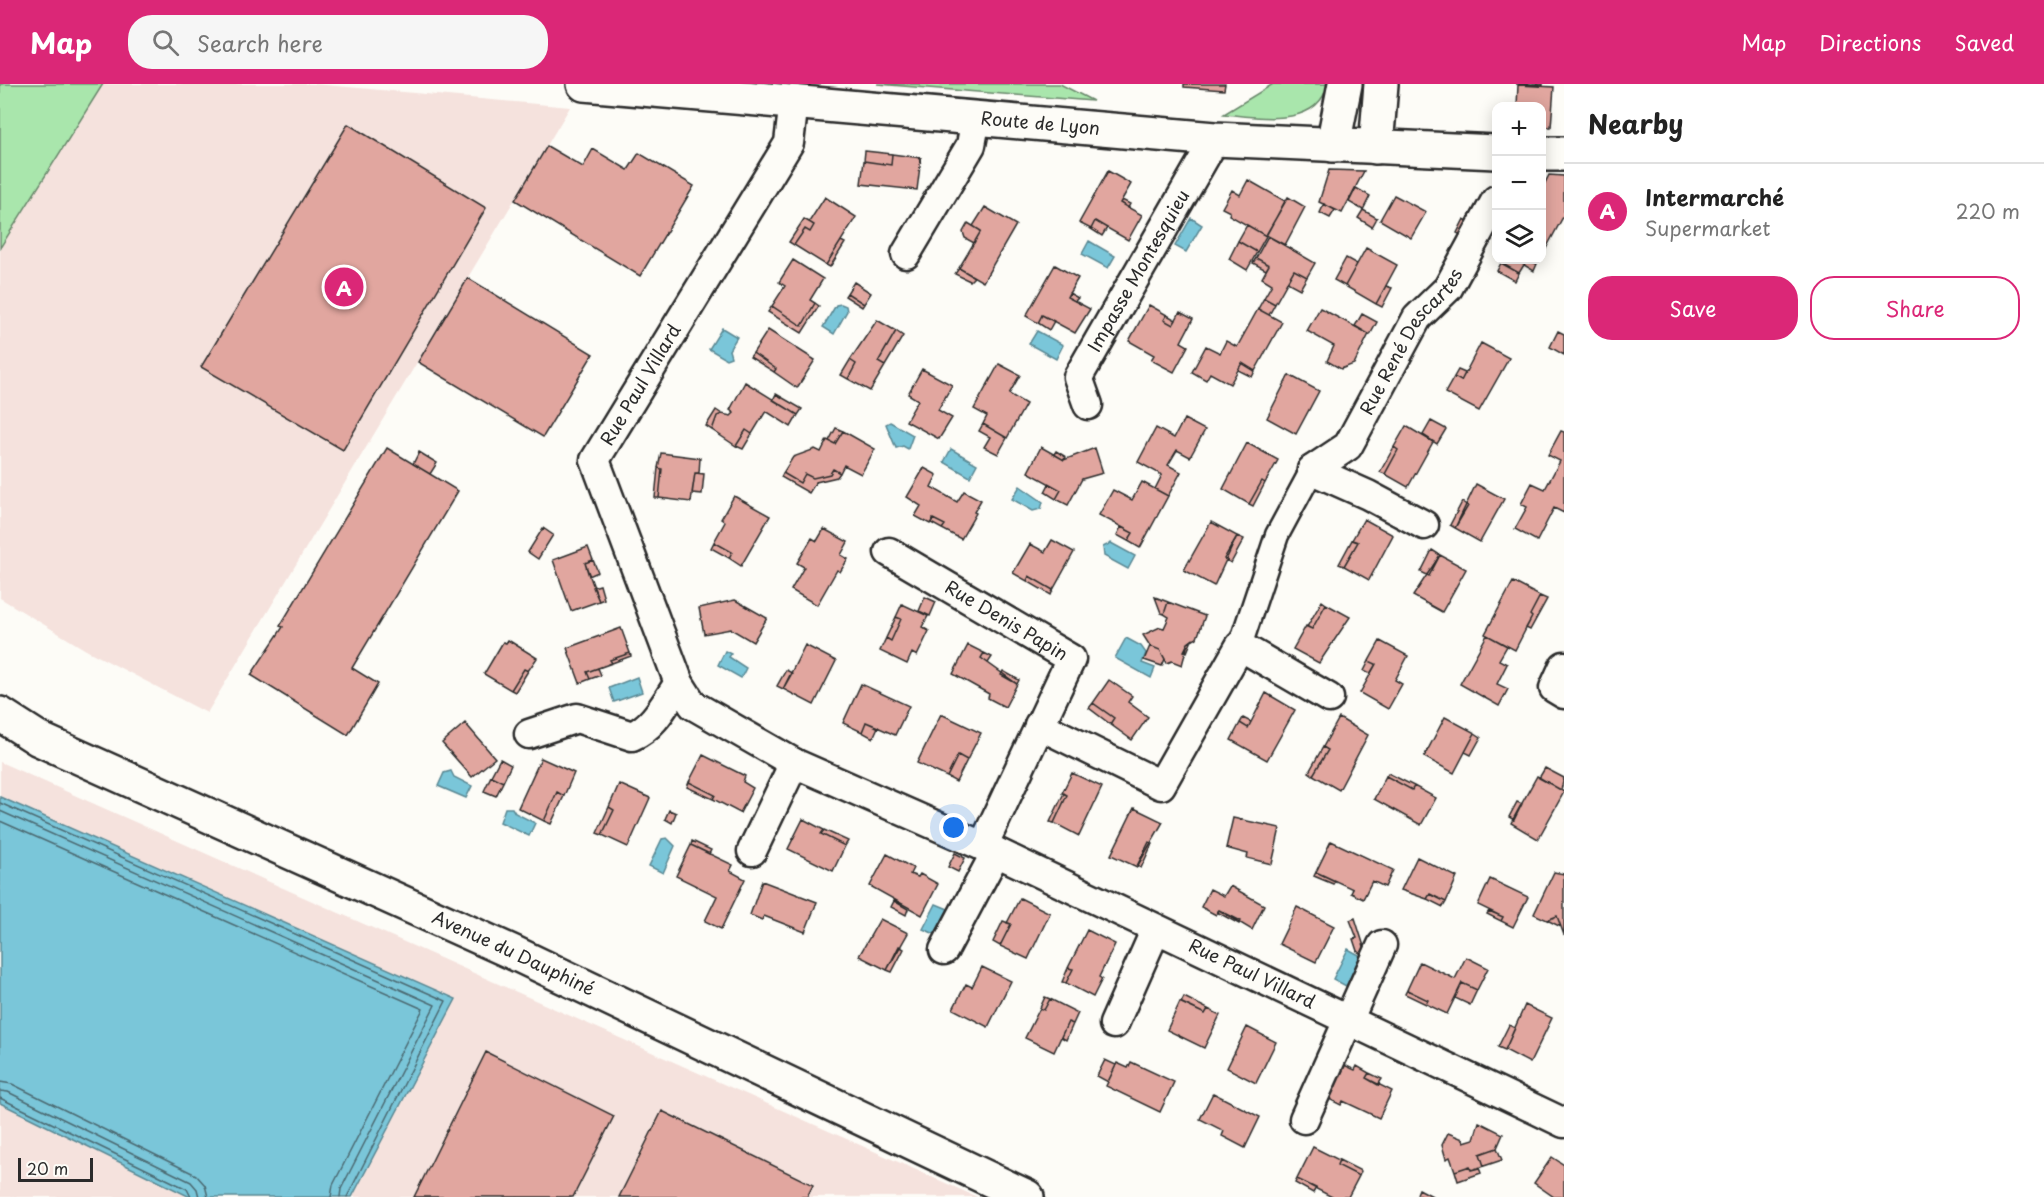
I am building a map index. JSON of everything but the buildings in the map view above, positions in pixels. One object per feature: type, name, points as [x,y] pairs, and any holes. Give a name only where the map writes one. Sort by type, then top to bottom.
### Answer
[{"type":"main road","name":"Route de Lyon","points":[[584,84],[1215,139],[1492,152]]},
{"type":"main road","points":[[1333,145],[1345,84]]},
{"type":"main road","points":[[1376,147],[1381,84]]},
{"type":"main road","points":[[1546,154],[1564,154]]},
{"type":"main road","name":"Avenue du Dauphiné","points":[[0,714],[39,739],[512,952],[1027,1197]]},
{"type":"street","name":"Rue Paul Villard","points":[[794,101],[789,143],[595,460],[679,682],[693,705],[794,764],[990,849],[1564,1123]]},
{"type":"street","points":[[906,254],[971,145],[976,118]]},
{"type":"street","name":"Impasse Montesquieu","points":[[1088,405],[1078,377],[1215,139]]},
{"type":"street","name":"Rue René Descartes","points":[[1039,726],[1161,785],[1240,646],[1277,535],[1312,470],[1348,446],[1417,318],[1448,288],[1492,209]]},
{"type":"street","points":[[1312,470],[1368,495],[1424,525]]},
{"type":"street","name":"Rue Denis Papin","points":[[889,552],[1071,659],[1039,726],[990,849]]},
{"type":"street","points":[[1240,646],[1329,698]]},
{"type":"street","points":[[1564,666],[1554,688],[1564,694]]},
{"type":"street","points":[[530,734],[577,718],[632,736],[644,730],[654,721],[679,682]]},
{"type":"street","points":[[752,851],[794,764]]},
{"type":"street","points":[[944,950],[990,849]]},
{"type":"street","points":[[1114,1024],[1156,929]]},
{"type":"street","points":[[1304,1119],[1382,945]]},
{"type":"shaded area","points":[[103,84],[314,84],[570,107],[207,713],[86,650],[0,598],[0,248]]},
{"type":"shaded area","points":[[0,762],[977,1197],[0,1197]]},
{"type":"green space","points":[[0,84],[103,84],[0,248]]},
{"type":"green space","points":[[877,84],[1060,84],[1093,101]]},
{"type":"green space","points":[[1273,84],[1328,84],[1322,98],[1312,108],[1299,114],[1269,118],[1224,114]]},
{"type":"water","points":[[1191,218],[1202,225],[1186,252],[1175,246]]},
{"type":"water","points":[[1089,241],[1115,256],[1108,268],[1082,254]]},
{"type":"water","points":[[836,305],[846,306],[847,311],[834,334],[823,327]]},
{"type":"water","points":[[722,328],[737,337],[729,350],[731,357],[726,359],[709,349]]},
{"type":"water","points":[[1037,331],[1063,345],[1056,359],[1029,344]]},
{"type":"water","points":[[890,422],[913,435],[908,449],[903,446],[896,448],[886,424]]},
{"type":"water","points":[[951,449],[977,464],[970,477],[944,462]]},
{"type":"water","points":[[1020,486],[1043,502],[1041,509],[1033,511],[1012,499]]},
{"type":"water","points":[[1111,543],[1135,556],[1128,569],[1104,556],[1103,547]]},
{"type":"water","points":[[1126,638],[1141,646],[1146,653],[1142,663],[1155,668],[1151,678],[1115,658]]},
{"type":"water","points":[[725,651],[731,654],[729,657],[746,668],[741,678],[718,665]]},
{"type":"water","points":[[637,677],[642,692],[614,702],[609,688]]},
{"type":"water","points":[[451,771],[454,777],[472,786],[466,798],[438,786],[444,773]]},
{"type":"water","points":[[0,797],[456,999],[352,1197],[190,1197],[0,1103]]},
{"type":"water","points":[[505,808],[512,808],[515,813],[535,823],[529,836],[500,822]]},
{"type":"water","points":[[667,838],[675,846],[663,873],[649,866],[662,839]]},
{"type":"water","points":[[936,904],[948,909],[935,934],[923,929]]},
{"type":"water","points":[[1348,949],[1361,956],[1346,986],[1333,979]]},
{"type":"place","name":"Intermarché","points":[[344,287]]}]
